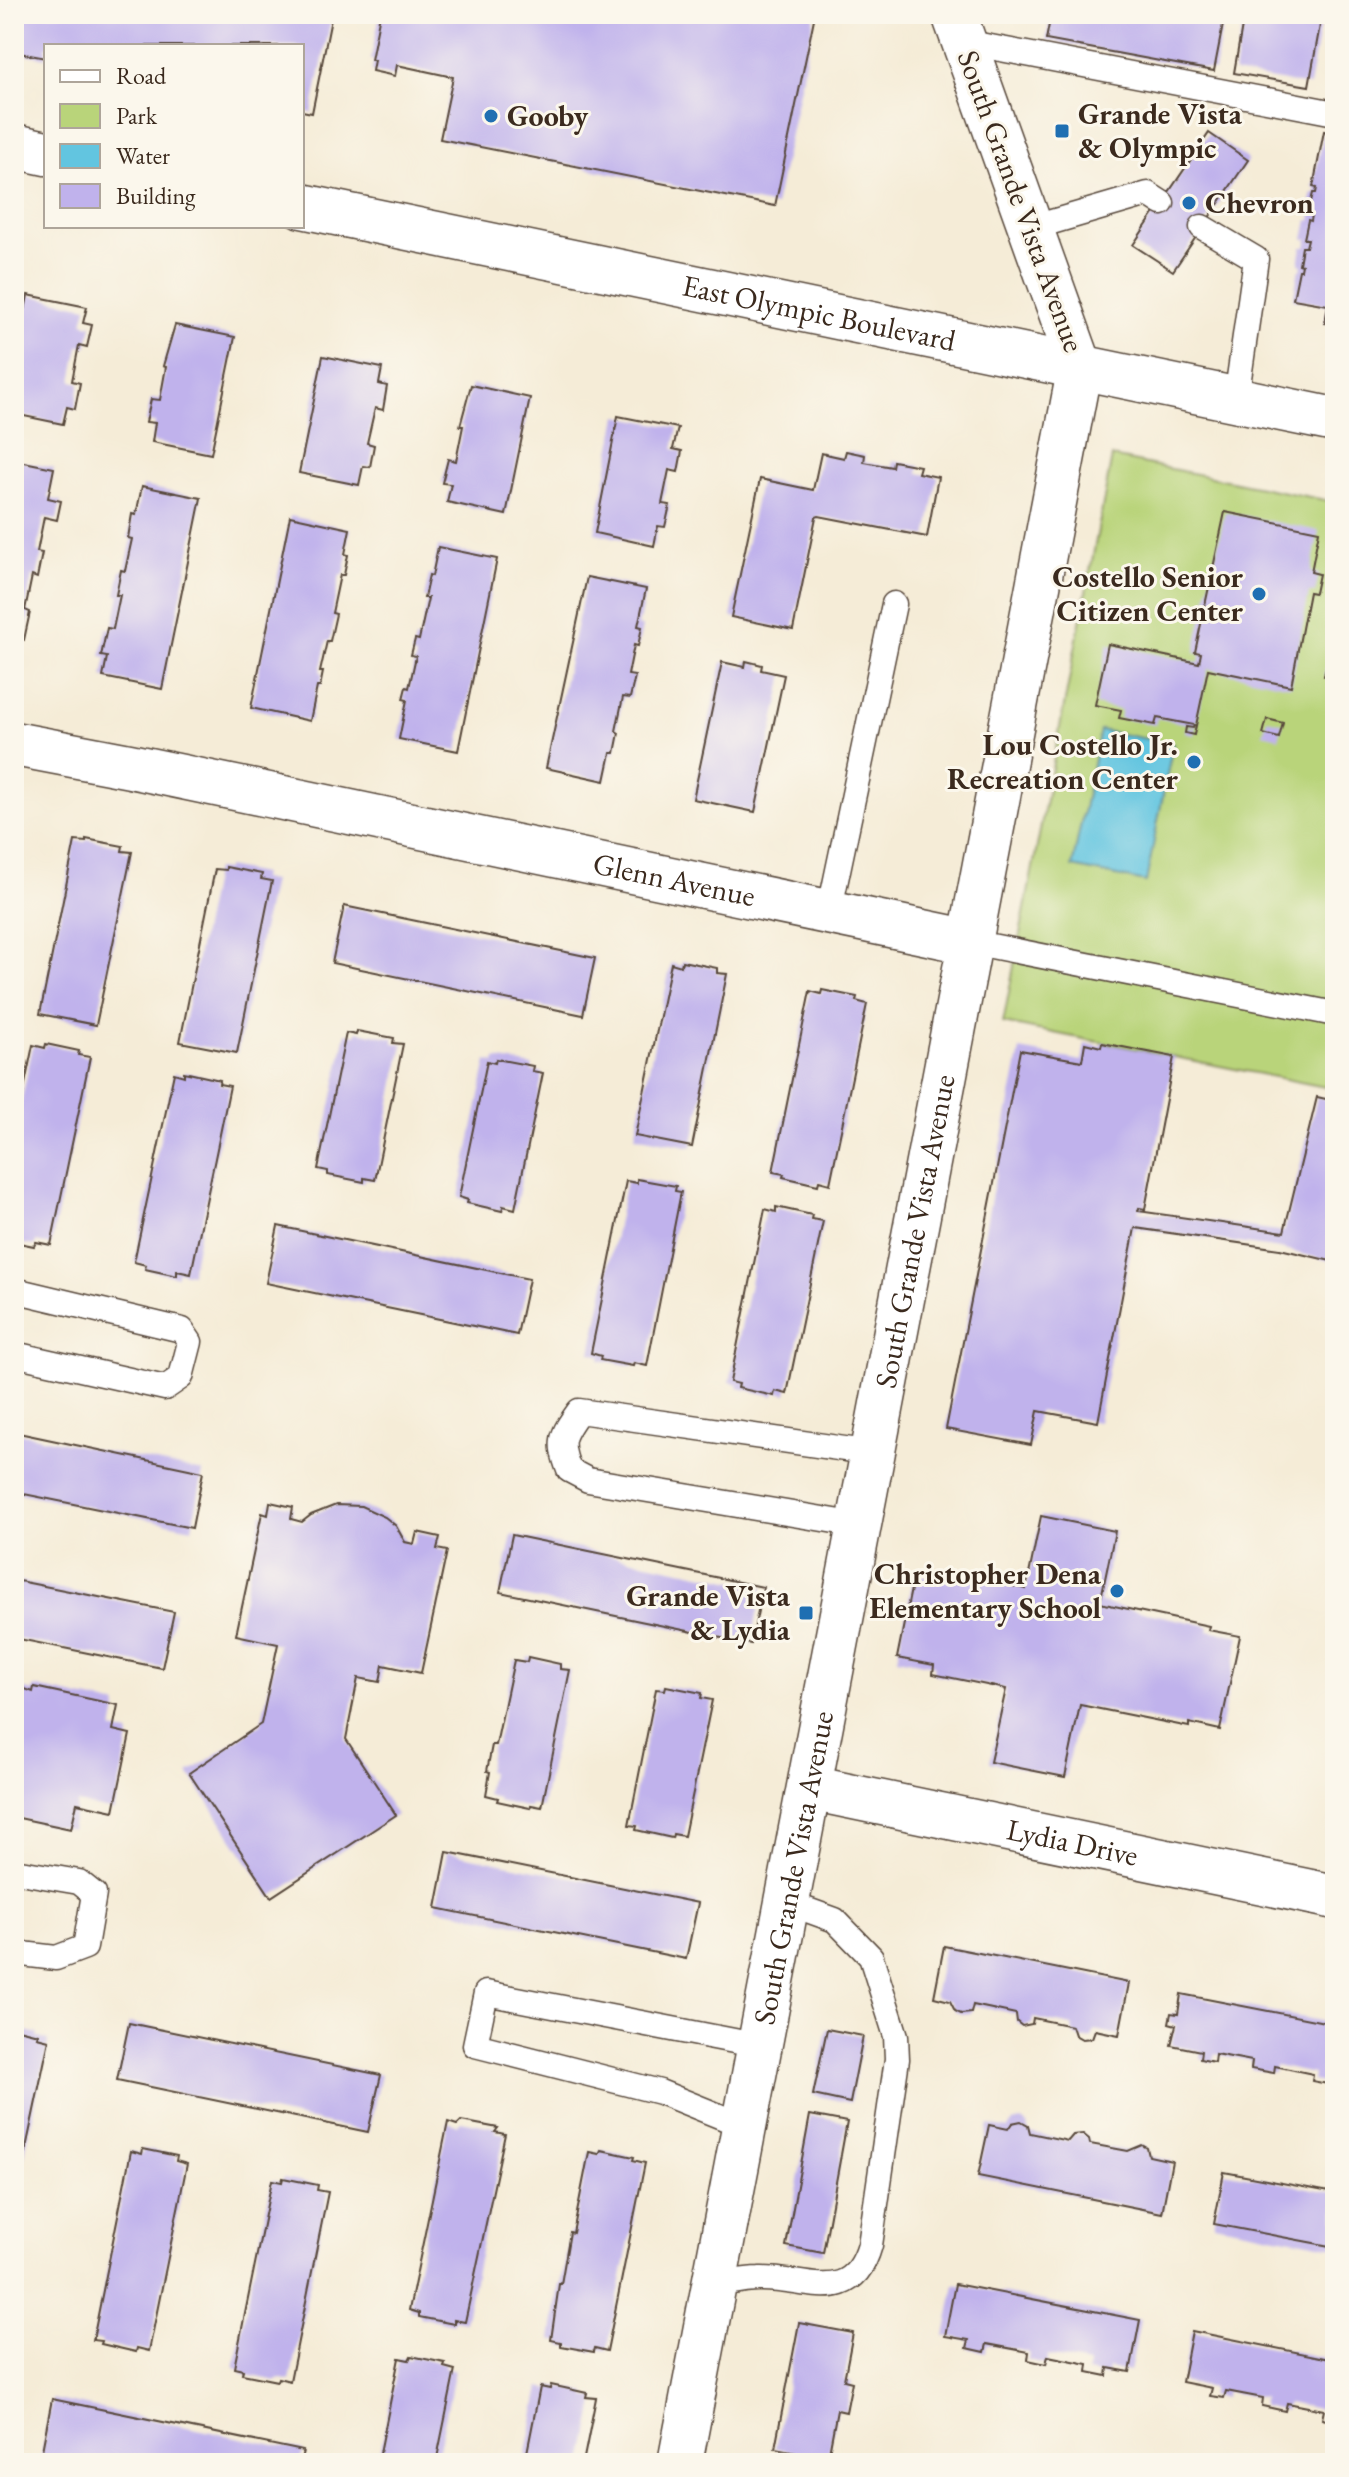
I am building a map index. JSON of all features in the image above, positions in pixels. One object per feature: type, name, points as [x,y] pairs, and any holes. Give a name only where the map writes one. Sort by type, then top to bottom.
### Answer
[{"type":"street","name":"South Grande Vista Avenue","points":[[680,2463],[1080,366],[959,28]]},
{"type":"street","points":[[14,146],[44,153]]},
{"type":"street","name":"East Olympic Boulevard","points":[[304,206],[1335,420]]},
{"type":"street","name":"Glenn Avenue","points":[[14,744],[971,942]]},
{"type":"street","name":"Lydia Drive","points":[[810,1788],[1335,1897]]},
{"type":"lane","points":[[959,28],[1335,113]]},
{"type":"lane","points":[[1031,228],[1148,194],[1162,203]]},
{"type":"lane","points":[[1202,227],[1256,259],[1236,399]]},
{"type":"lane","points":[[829,913],[894,604]]},
{"type":"lane","name":"Glenn Avenue","points":[[971,942],[1335,1014]]},
{"type":"lane","points":[[14,1290],[182,1330],[190,1342],[181,1377],[165,1388],[14,1354]]},
{"type":"lane","points":[[859,1525],[588,1480],[569,1470],[560,1447],[567,1427],[579,1411],[873,1453]]},
{"type":"lane","points":[[14,1871],[79,1882],[94,1894],[85,1947],[56,1958],[14,1953]]},
{"type":"lane","points":[[714,2285],[760,2278],[826,2287],[846,2282],[865,2263],[870,2245],[897,2059],[896,2036],[871,1957],[835,1920],[788,1903]]},
{"type":"lane","points":[[744,2126],[660,2092],[475,2045],[486,1993],[760,2046]]},
{"type":"green space","name":"Lou Costello Jr. Recreation Center","points":[[1112,457],[1335,502],[1335,1089],[1003,1023]]},
{"type":"water","points":[[1100,730],[1173,744],[1146,882],[1072,867]]},
{"type":"building","points":[[14,14],[332,14],[312,113],[304,111],[304,44],[44,44],[44,58],[14,52]]},
{"type":"building","points":[[380,14],[815,14],[775,206],[440,139],[453,77],[397,65],[395,76],[372,71],[374,60],[371,60]]},
{"type":"building","points":[[1051,14],[1225,14],[1214,71],[1046,40]]},
{"type":"building","points":[[1244,14],[1322,14],[1309,86],[1234,73]]},
{"type":"building","points":[[1324,131],[1335,133],[1335,324],[1325,323],[1328,305],[1293,299],[1302,265],[1299,264],[1302,247],[1306,247],[1308,239],[1304,239],[1308,220],[1311,221],[1312,215],[1308,214],[1317,188],[1313,187]]},
{"type":"building","points":[[1209,133],[1248,160],[1173,271],[1133,245]]},
{"type":"building","points":[[28,295],[87,307],[83,323],[92,325],[87,347],[79,345],[72,381],[80,383],[75,409],[67,407],[63,424],[14,414],[14,366]]},
{"type":"building","points":[[175,325],[235,337],[211,454],[152,442],[155,423],[146,422],[151,399],[160,400],[166,367],[163,366]]},
{"type":"building","points":[[323,356],[382,368],[379,384],[387,386],[383,410],[375,408],[367,443],[374,445],[370,467],[363,466],[359,485],[299,473]]},
{"type":"building","points":[[471,385],[530,398],[506,515],[447,502],[451,484],[442,483],[448,459],[456,461],[463,426],[460,426]]},
{"type":"building","points":[[618,416],[678,428],[673,449],[682,451],[678,472],[669,470],[662,504],[670,505],[665,527],[658,526],[654,546],[595,533]]},
{"type":"building","points":[[846,451],[865,455],[864,462],[892,467],[893,461],[920,466],[918,473],[938,477],[927,537],[816,517],[793,630],[731,617],[760,479],[813,490],[821,453],[844,458]]},
{"type":"building","points":[[14,460],[54,468],[48,498],[61,501],[57,520],[44,517],[37,552],[42,553],[37,578],[32,576],[25,610],[30,612],[24,640],[19,638],[15,656]]},
{"type":"building","points":[[142,486],[201,498],[162,689],[103,677],[107,657],[101,656],[107,628],[113,629],[121,570],[125,571],[132,539],[128,538],[132,514],[136,515]]},
{"type":"building","points":[[1225,512],[1319,531],[1311,572],[1319,574],[1315,593],[1309,592],[1291,686],[1208,669],[1194,735],[1185,733],[1186,727],[1193,728],[1194,725],[1157,718],[1155,725],[1119,718],[1121,710],[1095,705],[1108,644],[1199,663],[1201,653],[1195,652]]},
{"type":"building","points":[[290,516],[350,529],[344,575],[340,575],[332,613],[336,614],[310,721],[251,708]]},
{"type":"building","points":[[438,547],[497,559],[458,751],[399,739],[407,700],[403,699],[406,687],[409,688],[416,656],[411,655],[415,639],[419,640],[428,598],[424,598]]},
{"type":"building","points":[[587,577],[646,589],[638,626],[642,627],[638,646],[634,645],[628,675],[635,676],[630,698],[623,697],[615,753],[611,753],[605,781],[546,768]]},
{"type":"building","points":[[1335,633],[1335,678],[1324,676]]},
{"type":"building","points":[[746,661],[762,665],[761,670],[784,675],[755,812],[693,799],[722,662],[745,667]]},
{"type":"building","points":[[1267,719],[1283,723],[1279,738],[1263,734]]},
{"type":"building","points":[[86,839],[123,846],[122,851],[132,852],[96,1025],[40,1014],[75,841],[86,842]]},
{"type":"building","points":[[226,867],[262,874],[261,879],[272,881],[237,1053],[180,1042],[215,869],[226,870]]},
{"type":"building","points":[[344,906],[595,958],[583,1015],[332,963]]},
{"type":"building","points":[[682,961],[717,968],[717,973],[727,974],[692,1147],[635,1136],[671,963],[681,966]]},
{"type":"building","points":[[822,990],[857,997],[856,1001],[867,1004],[830,1184],[819,1181],[818,1185],[773,1172],[810,991],[821,994]]},
{"type":"building","points":[[357,1031],[394,1038],[393,1043],[403,1044],[375,1180],[364,1178],[364,1182],[328,1175],[328,1171],[318,1169],[346,1033],[356,1035]]},
{"type":"building","points":[[1085,1043],[1101,1047],[1102,1043],[1174,1057],[1145,1209],[1139,1208],[1138,1211],[1284,1232],[1317,1097],[1335,1101],[1335,1262],[1280,1249],[1135,1228],[1098,1422],[1038,1411],[1031,1445],[946,1429],[1020,1050],[1082,1061]]},
{"type":"building","points":[[46,1044],[79,1051],[78,1055],[90,1057],[51,1245],[36,1242],[34,1246],[14,1242],[14,1137],[33,1045],[45,1048]]},
{"type":"building","points":[[496,1059],[533,1066],[532,1071],[543,1073],[515,1209],[503,1206],[502,1211],[467,1203],[468,1200],[459,1197],[487,1061],[495,1063]]},
{"type":"building","points":[[184,1072],[220,1080],[219,1084],[230,1086],[191,1274],[177,1271],[177,1276],[145,1269],[146,1265],[134,1262],[174,1073],[184,1076]]},
{"type":"building","points":[[637,1179],[676,1186],[675,1191],[681,1192],[647,1366],[600,1360],[601,1356],[591,1353],[626,1181],[637,1183]]},
{"type":"building","points":[[776,1207],[812,1215],[811,1219],[823,1221],[787,1394],[775,1391],[774,1396],[738,1388],[739,1384],[730,1382],[765,1209],[776,1212]]},
{"type":"building","points":[[278,1226],[529,1279],[517,1335],[266,1283]]},
{"type":"building","points":[[14,1432],[203,1472],[192,1528],[14,1492]]},
{"type":"building","points":[[270,1502],[293,1507],[291,1519],[302,1522],[336,1505],[361,1506],[396,1526],[405,1542],[414,1544],[417,1532],[440,1537],[437,1549],[447,1551],[421,1673],[383,1665],[380,1682],[358,1678],[346,1739],[396,1815],[271,1897],[189,1773],[261,1724],[278,1644],[236,1635],[262,1513],[268,1515]]},
{"type":"building","points":[[1041,1516],[1115,1531],[1100,1603],[1209,1626],[1208,1630],[1240,1636],[1220,1730],[1189,1723],[1189,1727],[1080,1705],[1065,1777],[990,1762],[1006,1689],[933,1674],[934,1665],[897,1658],[914,1574],[951,1582],[953,1573],[1026,1589]]},
{"type":"building","points":[[512,1535],[763,1587],[751,1644],[500,1592]]},
{"type":"building","points":[[14,1580],[174,1612],[162,1668],[14,1638]]},
{"type":"building","points":[[528,1657],[560,1664],[560,1669],[570,1670],[542,1807],[531,1805],[530,1808],[497,1801],[498,1798],[486,1795],[492,1745],[496,1745],[514,1660],[527,1662]]},
{"type":"building","points":[[14,1685],[33,1692],[34,1687],[118,1705],[113,1730],[130,1734],[114,1811],[77,1803],[71,1829],[14,1817]]},
{"type":"building","points":[[666,1686],[702,1693],[701,1698],[712,1700],[684,1836],[673,1834],[672,1838],[636,1830],[637,1826],[629,1825],[656,1689],[665,1690]]},
{"type":"building","points":[[447,1852],[698,1903],[686,1959],[436,1908]]},
{"type":"building","points":[[944,1946],[1129,1983],[1119,2035],[1095,2030],[1092,2038],[1082,2039],[1075,2035],[1072,2026],[1033,2018],[1032,2024],[1022,2026],[1017,2022],[1016,2014],[973,2005],[971,2013],[955,2011],[950,2001],[934,1997]]},
{"type":"building","points":[[1181,1994],[1335,2024],[1333,2085],[1312,2081],[1313,2074],[1275,2066],[1274,2073],[1251,2069],[1252,2061],[1215,2054],[1214,2062],[1200,2059],[1201,2051],[1171,2045],[1176,2025],[1169,2023],[1171,2013],[1178,2014]]},
{"type":"building","points":[[129,2023],[381,2075],[368,2132],[117,2080]]},
{"type":"building","points":[[14,2028],[49,2040],[15,2200]]},
{"type":"building","points":[[827,2029],[863,2036],[850,2103],[813,2095]]},
{"type":"building","points":[[810,2115],[847,2122],[823,2253],[786,2246]]},
{"type":"building","points":[[461,2121],[498,2128],[495,2132],[505,2134],[465,2322],[454,2320],[454,2324],[419,2317],[419,2313],[409,2310],[448,2122],[457,2125]]},
{"type":"building","points":[[1021,2121],[1028,2125],[1030,2133],[1068,2141],[1073,2135],[1083,2134],[1090,2144],[1128,2151],[1142,2145],[1147,2148],[1149,2156],[1172,2161],[1162,2213],[978,2176],[989,2125],[1008,2129],[1012,2123]]},
{"type":"building","points":[[143,2149],[177,2156],[176,2161],[187,2164],[149,2351],[137,2348],[136,2352],[93,2340],[131,2151],[142,2154]]},
{"type":"building","points":[[601,2150],[634,2157],[633,2160],[645,2163],[607,2351],[595,2348],[594,2352],[561,2346],[561,2342],[551,2340],[559,2284],[589,2152],[599,2154]]},
{"type":"building","points":[[1224,2172],[1335,2193],[1335,2247],[1214,2224]]},
{"type":"building","points":[[283,2178],[318,2185],[317,2190],[328,2192],[290,2381],[242,2374],[243,2370],[234,2368],[272,2180],[282,2182]]},
{"type":"building","points":[[955,2284],[1140,2320],[1130,2372],[1108,2368],[1107,2376],[1087,2372],[1088,2364],[1048,2356],[1046,2364],[1028,2360],[1029,2352],[987,2344],[985,2352],[967,2348],[969,2340],[945,2336]]},
{"type":"building","points":[[799,2323],[853,2333],[844,2380],[852,2382],[846,2412],[837,2410],[828,2458],[775,2448]]},
{"type":"building","points":[[1192,2331],[1335,2360],[1335,2422],[1322,2419],[1324,2410],[1287,2403],[1285,2411],[1262,2406],[1263,2398],[1226,2391],[1224,2398],[1210,2396],[1212,2388],[1182,2382]]},
{"type":"building","points":[[411,2356],[445,2363],[444,2367],[455,2370],[436,2463],[378,2463],[399,2358],[409,2360]]},
{"type":"building","points":[[551,2385],[596,2398],[583,2463],[525,2463],[540,2387],[550,2389]]},
{"type":"building","points":[[52,2399],[303,2451],[300,2463],[76,2463],[41,2456]]},
{"type":"place","name":"Gooby","points":[[491,116]]},
{"type":"place","name":"Grande Vista & Olympic","points":[[1062,131]]},
{"type":"place","name":"Chevron","points":[[1189,203]]},
{"type":"place","name":"Costello Senior Citizen Center","points":[[1259,594]]},
{"type":"place","name":"Lou Costello Jr. Recreation Center","points":[[1194,762]]},
{"type":"place","name":"Christopher Dena Elementary School","points":[[1117,1591]]},
{"type":"place","name":"Grande Vista & Lydia","points":[[806,1613]]}]
